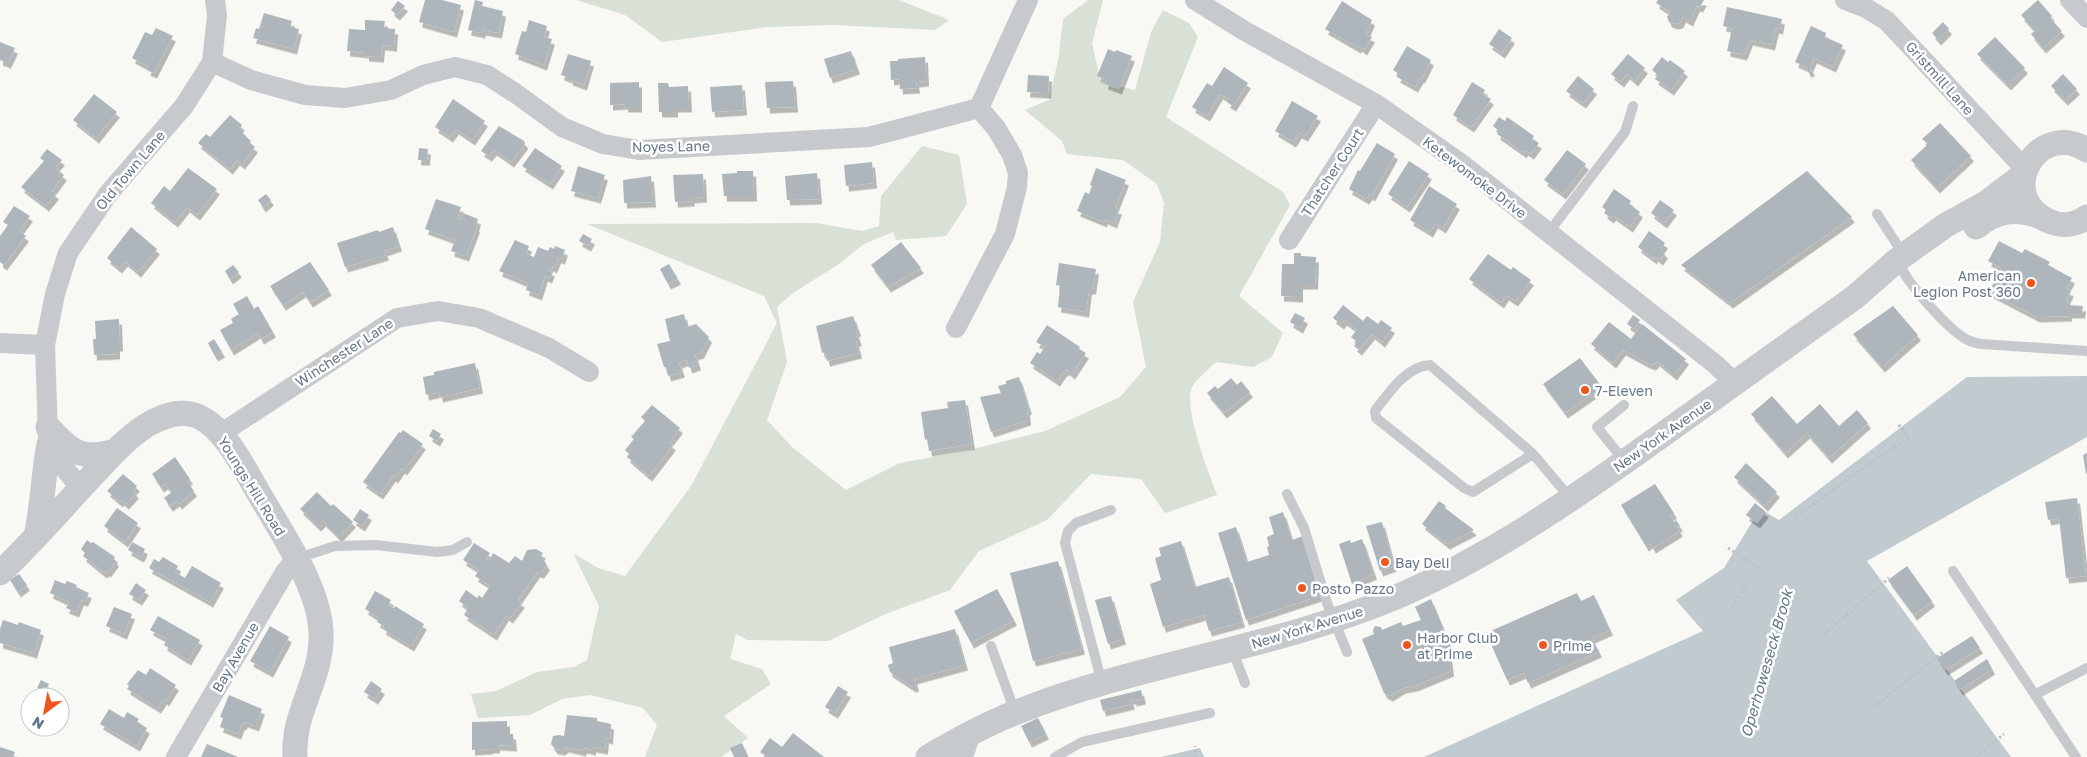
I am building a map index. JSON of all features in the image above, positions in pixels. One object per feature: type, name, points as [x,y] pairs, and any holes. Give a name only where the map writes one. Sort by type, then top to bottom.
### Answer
[{"type":"street","name":"Old Town Lane","points":[[81,488],[50,450],[48,436],[45,345],[55,294],[68,253],[108,194],[184,106],[212,62],[217,15],[215,0]]},
{"type":"street","points":[[956,328],[1005,234],[1017,187],[1018,173],[1012,155],[996,128],[979,108],[1028,0]]},
{"type":"street","name":"Ketewomoke Drive","points":[[1195,0],[1243,30],[1376,104],[1463,165],[1715,364],[1735,383]]},
{"type":"street","name":"Gristmill Lane","points":[[1845,0],[1878,15],[1897,30],[2024,172]]},
{"type":"street","points":[[2070,0],[2087,18]]},
{"type":"street","name":"Noyes Lane","points":[[212,62],[252,80],[305,95],[345,98],[391,90],[423,75],[455,67],[487,75],[515,92],[562,127],[603,144],[639,150],[869,137],[979,108]]},
{"type":"street","name":"Thatcher Court","points":[[1289,240],[1376,104]]},
{"type":"street","name":"New York Avenue","points":[[928,757],[971,733],[1015,713],[1102,684],[1334,620],[1390,599],[1485,553],[1571,500],[1904,263],[1946,226],[1986,203],[2024,172],[2033,156],[2045,147],[2059,143],[2083,145]]},
{"type":"street","points":[[2024,172],[2023,189],[2028,203],[2040,217]]},
{"type":"street","name":"New York Avenue","points":[[1904,263],[1996,214],[2017,211],[2040,217],[2053,223],[2081,227]]},
{"type":"street","name":"Winchester Lane","points":[[220,434],[397,318],[421,313],[438,311],[479,318],[548,348],[589,372]]},
{"type":"street","points":[[0,343],[45,345]]},
{"type":"street","name":"Youngs Hill Road","points":[[0,573],[116,451],[148,425],[171,414],[194,415],[209,423],[238,458],[296,559],[315,598],[320,620],[321,640],[318,670],[297,727],[295,757]]},
{"type":"street","points":[[36,536],[41,516],[48,436],[83,454],[99,456],[116,451]]},
{"type":"street","name":"Bay Avenue","points":[[176,757],[284,572],[296,559]]},
{"type":"street","points":[[963,757],[971,733]]},
{"type":"lane","points":[[1549,232],[1625,132],[1633,106]]},
{"type":"lane","points":[[1876,214],[1904,263],[1908,280],[1952,327],[1966,339],[1981,344],[2087,351]]},
{"type":"lane","points":[[1533,454],[1473,492],[1464,488],[1376,418],[1375,411],[1393,387],[1420,365],[1430,365],[1533,454],[1571,500]]},
{"type":"lane","points":[[1624,405],[1597,427],[1625,462]]},
{"type":"lane","points":[[1287,494],[1304,528],[1334,620],[1347,652]]},
{"type":"lane","points":[[1102,684],[1065,543],[1068,531],[1076,523],[1111,510]]},
{"type":"lane","points":[[296,559],[335,546],[376,545],[437,552],[453,550],[467,542]]},
{"type":"lane","points":[[1953,570],[2076,757]]},
{"type":"lane","points":[[991,646],[1015,713]]},
{"type":"lane","points":[[1232,649],[1244,683]]},
{"type":"lane","points":[[2036,694],[2087,668]]},
{"type":"lane","points":[[1055,757],[1082,742],[1210,713]]},
{"type":"path","points":[[1796,516],[1908,438],[1898,424]]},
{"type":"path","points":[[1728,548],[1758,567],[1732,606]]},
{"type":"path","points":[[1820,638],[1889,578]]},
{"type":"path","points":[[1874,707],[1944,651]]},
{"type":"path","points":[[1976,757],[2004,734]]},
{"type":"path","points":[[1195,746],[1195,757]]},
{"type":"shaded area","points":[[576,0],[899,0],[949,20],[935,30],[833,25],[768,27],[662,42],[625,15]]},
{"type":"shaded area","points":[[1088,0],[1103,0],[1092,43],[1101,82],[1135,90],[1151,32],[1163,10],[1189,23],[1198,37],[1166,117],[1283,192],[1290,205],[1239,296],[1283,333],[1272,357],[1253,367],[1216,362],[1192,387],[1190,397],[1194,425],[1217,495],[1165,513],[1141,479],[1091,474],[1047,520],[979,551],[950,590],[888,613],[828,641],[747,640],[736,634],[730,659],[762,669],[771,684],[724,716],[748,738],[721,757],[645,757],[657,725],[643,708],[590,695],[562,699],[530,715],[478,718],[471,694],[496,691],[537,672],[574,667],[587,660],[599,606],[573,553],[598,568],[625,576],[691,486],[777,323],[764,296],[587,224],[816,223],[862,231],[879,226],[881,196],[922,146],[959,155],[967,204],[946,236],[896,240],[893,232],[864,244],[839,264],[793,293],[777,307],[787,362],[767,420],[792,447],[846,490],[900,463],[965,451],[1045,431],[1120,397],[1146,367],[1133,302],[1160,242],[1164,203],[1157,184],[1123,160],[1067,154],[1062,141],[1025,110],[1049,100],[1059,55],[1063,19]]},
{"type":"water","name":"Operhoweseck Brook","points":[[2087,376],[2087,437],[1867,561],[2011,757],[1424,757],[1703,631],[1676,600],[1724,568],[1760,509],[1779,520],[1967,377]]},
{"type":"water","points":[[1200,748],[1204,757],[1161,757]]},
{"type":"building","points":[[425,0],[442,0],[461,5],[454,32],[419,22]]},
{"type":"building","points":[[475,0],[483,2],[482,6],[503,11],[499,33],[483,30],[482,33],[468,30]]},
{"type":"building","points":[[1658,0],[1704,0],[1700,7],[1697,6],[1690,21],[1683,17],[1680,23],[1675,24],[1669,22],[1667,17],[1670,12],[1656,3]]},
{"type":"building","points":[[2038,0],[2052,16],[2050,18],[2062,31],[2043,48],[2031,34],[2035,31],[2021,15]]},
{"type":"building","points":[[398,1],[405,6],[397,15],[391,10]]},
{"type":"building","points":[[1342,1],[1372,20],[1366,34],[1372,37],[1364,50],[1325,29]]},
{"type":"building","points":[[1727,7],[1782,19],[1780,29],[1776,28],[1772,45],[1750,40],[1744,55],[1727,51],[1732,28],[1723,26]]},
{"type":"building","points":[[264,13],[292,21],[290,27],[299,29],[294,49],[253,38],[256,28],[259,29]]},
{"type":"building","points":[[365,20],[385,21],[384,28],[395,29],[394,46],[382,45],[381,57],[366,56],[366,53],[347,51],[349,29],[365,30]]},
{"type":"building","points":[[529,20],[547,26],[544,37],[552,39],[544,65],[515,54],[522,31],[526,32]]},
{"type":"building","points":[[1943,22],[1949,29],[1938,40],[1932,33]]},
{"type":"building","points":[[1811,26],[1826,33],[1825,37],[1843,45],[1833,67],[1814,58],[1810,67],[1812,71],[1808,72],[1806,67],[1795,62]]},
{"type":"building","points":[[156,28],[173,36],[154,73],[147,70],[149,67],[132,58],[145,32],[152,35]]},
{"type":"building","points":[[1499,29],[1512,38],[1502,53],[1489,44]]},
{"type":"building","points":[[1995,37],[2025,68],[2008,85],[1977,54]]},
{"type":"building","points":[[0,42],[15,48],[8,63],[0,60]]},
{"type":"building","points":[[1407,46],[1431,60],[1415,87],[1397,77],[1399,74],[1393,70]]},
{"type":"building","points":[[1108,49],[1132,56],[1119,89],[1105,84],[1106,80],[1097,76]]},
{"type":"building","points":[[851,51],[857,69],[830,78],[824,59]]},
{"type":"building","points":[[568,54],[591,61],[584,85],[561,75]]},
{"type":"building","points":[[1628,54],[1645,68],[1635,81],[1627,74],[1621,82],[1611,74]]},
{"type":"building","points":[[925,57],[926,81],[916,82],[917,88],[900,89],[899,79],[891,80],[890,61]]},
{"type":"building","points":[[1662,57],[1668,62],[1670,60],[1685,71],[1671,90],[1655,79],[1658,75],[1652,70]]},
{"type":"building","points":[[1224,67],[1248,83],[1233,106],[1227,102],[1229,99],[1220,94],[1207,116],[1192,107],[1207,83],[1212,86]]},
{"type":"building","points":[[2063,74],[2077,89],[2065,100],[2051,86]]},
{"type":"building","points":[[1028,75],[1049,76],[1048,93],[1027,92]]},
{"type":"building","points":[[1578,76],[1594,89],[1583,103],[1566,91]]},
{"type":"building","points":[[793,81],[795,107],[767,108],[765,82]]},
{"type":"building","points":[[639,82],[639,107],[625,107],[625,104],[610,105],[610,83]]},
{"type":"building","points":[[1472,82],[1485,90],[1483,94],[1491,99],[1471,127],[1453,115]]},
{"type":"building","points":[[658,83],[668,83],[669,87],[688,86],[689,107],[675,107],[675,112],[659,112]]},
{"type":"building","points":[[742,85],[744,110],[712,112],[710,87]]},
{"type":"building","points":[[94,94],[117,112],[96,138],[73,120]]},
{"type":"building","points":[[453,99],[485,121],[472,140],[456,129],[450,137],[435,127]]},
{"type":"building","points":[[1292,101],[1318,116],[1305,136],[1299,133],[1293,142],[1275,131]]},
{"type":"building","points":[[230,115],[242,125],[240,128],[244,131],[242,133],[255,147],[242,164],[237,160],[230,169],[198,143],[206,134],[210,137]]},
{"type":"building","points":[[1499,117],[1505,121],[1507,117],[1534,136],[1532,139],[1539,143],[1531,154],[1525,150],[1524,153],[1497,134],[1499,131],[1493,126]]},
{"type":"building","points":[[1940,123],[1971,156],[1937,188],[1911,160],[1928,144],[1922,139]]},
{"type":"building","points":[[499,126],[524,141],[525,144],[511,162],[494,150],[489,156],[481,151]]},
{"type":"building","points":[[1377,143],[1395,154],[1372,196],[1370,194],[1366,199],[1349,189],[1358,170],[1360,171]]},
{"type":"building","points":[[419,148],[428,149],[427,160],[418,160]]},
{"type":"building","points":[[535,148],[562,166],[550,184],[522,166]]},
{"type":"building","points":[[47,149],[62,160],[55,168],[64,175],[52,191],[56,194],[46,206],[21,187],[44,161],[40,158]]},
{"type":"building","points":[[1567,150],[1586,164],[1563,194],[1544,180]]},
{"type":"building","points":[[1409,161],[1429,174],[1407,207],[1388,194]]},
{"type":"building","points":[[872,162],[874,183],[846,186],[844,165]]},
{"type":"building","points":[[578,166],[605,175],[598,198],[571,191]]},
{"type":"building","points":[[188,168],[217,189],[197,215],[187,207],[175,222],[151,203],[164,186],[170,191]]},
{"type":"building","points":[[1096,168],[1126,180],[1115,208],[1119,209],[1114,223],[1105,219],[1104,222],[1077,211],[1085,192],[1089,194]]},
{"type":"building","points":[[737,171],[753,171],[754,196],[724,196],[722,174],[737,173]]},
{"type":"building","points":[[1807,171],[1852,217],[1730,303],[1681,265]]},
{"type":"building","points":[[817,173],[819,199],[787,200],[785,176]]},
{"type":"building","points":[[703,174],[704,197],[691,198],[692,201],[675,202],[673,175]]},
{"type":"building","points":[[651,176],[653,202],[624,203],[623,180]]},
{"type":"building","points":[[1429,186],[1457,204],[1443,228],[1435,223],[1430,232],[1410,220]]},
{"type":"building","points":[[1614,189],[1631,201],[1629,204],[1640,212],[1630,227],[1613,215],[1611,218],[1604,213],[1606,210],[1602,207]]},
{"type":"building","points":[[266,194],[271,200],[263,207],[258,200]]},
{"type":"building","points":[[436,199],[461,207],[457,219],[461,220],[463,213],[478,219],[477,227],[466,256],[451,251],[455,240],[425,229]]},
{"type":"building","points":[[1660,200],[1674,210],[1664,223],[1651,213]]},
{"type":"building","points":[[14,206],[30,216],[19,231],[26,236],[4,265],[0,262],[0,236],[8,225],[3,222]]},
{"type":"building","points":[[131,227],[157,249],[138,272],[125,261],[119,268],[107,258]]},
{"type":"building","points":[[393,227],[399,246],[384,251],[386,255],[345,267],[337,243]]},
{"type":"building","points":[[1649,231],[1665,243],[1661,249],[1665,253],[1660,260],[1655,256],[1654,259],[1638,247]]},
{"type":"building","points":[[583,234],[592,239],[588,246],[579,241]]},
{"type":"building","points":[[515,240],[529,246],[526,254],[534,257],[538,247],[548,251],[550,247],[554,249],[555,246],[565,250],[562,259],[558,258],[554,268],[550,266],[549,270],[552,271],[549,278],[545,276],[539,295],[526,290],[528,283],[499,271]]},
{"type":"building","name":"American Legion Post 360","points":[[1999,241],[2022,253],[2025,249],[2050,262],[2048,265],[2072,278],[2066,289],[2071,291],[2067,299],[2068,305],[2083,306],[2082,313],[2069,313],[2069,316],[2037,317],[1989,292],[2001,268],[1988,261]]},
{"type":"building","points":[[901,242],[921,268],[888,287],[871,265]]},
{"type":"building","points":[[1294,253],[1301,253],[1301,256],[1316,257],[1315,284],[1300,284],[1300,297],[1281,296],[1282,264],[1294,264]]},
{"type":"building","points":[[1488,254],[1511,270],[1513,267],[1531,280],[1515,301],[1506,295],[1501,303],[1469,279]]},
{"type":"building","points":[[310,262],[329,290],[310,302],[303,292],[283,305],[270,286]]},
{"type":"building","points":[[1059,263],[1096,269],[1093,289],[1089,289],[1086,312],[1058,307],[1060,286],[1056,285]]},
{"type":"building","points":[[669,264],[678,279],[668,284],[660,269]]},
{"type":"building","points":[[233,265],[239,272],[230,279],[225,271]]},
{"type":"building","points":[[247,296],[254,309],[258,306],[273,332],[261,339],[258,333],[231,350],[220,330],[233,323],[231,319],[239,314],[233,304]]},
{"type":"building","points":[[1343,305],[1363,321],[1367,316],[1378,324],[1381,320],[1392,328],[1382,342],[1372,334],[1359,350],[1354,346],[1357,342],[1351,337],[1357,330],[1344,320],[1341,324],[1333,318]]},
{"type":"building","points":[[1893,306],[1918,335],[1882,367],[1853,334]]},
{"type":"building","points":[[1295,313],[1305,318],[1300,328],[1290,322]]},
{"type":"building","points":[[684,314],[687,327],[696,324],[709,337],[701,353],[695,355],[698,365],[689,368],[687,360],[679,363],[682,372],[668,376],[657,344],[670,341],[665,319]]},
{"type":"building","points":[[1633,315],[1640,320],[1634,329],[1627,324]]},
{"type":"building","points":[[853,316],[858,331],[856,332],[859,341],[856,341],[859,353],[827,361],[825,352],[822,353],[816,326]]},
{"type":"building","points":[[119,319],[120,346],[117,346],[117,354],[94,355],[93,339],[96,339],[95,321]]},
{"type":"building","points":[[1609,322],[1631,339],[1642,324],[1686,359],[1674,375],[1657,361],[1653,365],[1623,350],[1613,363],[1591,344]]},
{"type":"building","points":[[1047,325],[1086,353],[1072,374],[1067,370],[1064,371],[1057,381],[1030,363],[1037,352],[1040,354],[1045,347],[1036,342]]},
{"type":"building","points":[[214,339],[222,352],[215,356],[208,343]]},
{"type":"building","points":[[1580,358],[1602,387],[1565,413],[1543,384]]},
{"type":"building","points":[[475,363],[480,388],[440,397],[439,392],[426,395],[423,377],[434,375],[434,372]]},
{"type":"building","points":[[1019,377],[1029,409],[1027,410],[1028,420],[991,432],[980,397],[1001,393],[998,386]]},
{"type":"building","points":[[1231,378],[1237,385],[1241,381],[1250,392],[1224,413],[1207,393],[1215,386],[1218,389]]},
{"type":"building","points":[[1772,396],[1797,424],[1820,404],[1839,426],[1857,410],[1868,423],[1829,458],[1807,433],[1785,453],[1751,414]]},
{"type":"building","points":[[965,400],[972,444],[929,451],[927,439],[925,440],[921,412],[948,408],[947,402]]},
{"type":"building","points":[[652,405],[680,428],[669,442],[673,445],[649,476],[627,457],[629,454],[625,450],[634,439],[631,437],[645,421],[641,417]]},
{"type":"building","points":[[433,429],[441,434],[437,441],[429,436]]},
{"type":"building","points":[[403,430],[423,444],[404,470],[402,468],[395,478],[393,476],[380,494],[363,482],[399,432],[401,433]]},
{"type":"building","points":[[2087,453],[2087,473],[2086,474],[2083,455]]},
{"type":"building","points":[[175,457],[190,479],[187,481],[194,491],[179,504],[177,501],[170,506],[164,498],[172,492],[165,484],[161,487],[152,474]]},
{"type":"building","points":[[1746,463],[1777,492],[1765,506],[1734,477]]},
{"type":"building","points":[[123,474],[137,486],[133,490],[136,493],[126,504],[121,500],[120,502],[107,491]]},
{"type":"building","points":[[1655,484],[1674,513],[1670,516],[1680,526],[1677,527],[1680,531],[1653,548],[1650,543],[1646,546],[1621,505]]},
{"type":"building","points":[[317,492],[331,506],[333,504],[353,522],[339,537],[323,521],[318,526],[300,509]]},
{"type":"building","points":[[2077,498],[2086,576],[2066,578],[2059,518],[2048,520],[2045,502]]},
{"type":"building","points":[[1439,501],[1446,506],[1445,508],[1474,530],[1447,544],[1422,524]]},
{"type":"building","points":[[1755,503],[1766,512],[1757,523],[1746,515]]},
{"type":"building","points":[[117,508],[138,523],[125,542],[104,526]]},
{"type":"building","points":[[360,509],[369,515],[362,526],[353,520]]},
{"type":"building","points":[[1283,512],[1292,540],[1303,536],[1322,595],[1246,620],[1218,533],[1236,527],[1247,562],[1269,555],[1267,537],[1274,534],[1269,517]]},
{"type":"building","points":[[1382,522],[1394,566],[1380,571],[1366,526]]},
{"type":"building","points":[[1362,539],[1374,574],[1352,584],[1339,544],[1350,540],[1351,543]]},
{"type":"building","points":[[87,540],[115,557],[116,561],[108,572],[104,573],[83,556],[85,553],[81,549]]},
{"type":"building","points":[[1181,541],[1195,587],[1229,577],[1242,622],[1209,631],[1204,615],[1163,627],[1150,584],[1161,580],[1155,558],[1161,556],[1159,548]]},
{"type":"building","points":[[132,542],[145,549],[141,557],[128,550]]},
{"type":"building","points":[[474,543],[490,553],[486,559],[489,561],[493,553],[509,563],[515,556],[522,561],[527,550],[536,549],[543,553],[541,556],[547,565],[541,573],[537,572],[518,600],[522,602],[510,618],[506,615],[494,635],[464,615],[468,608],[459,601],[466,590],[477,598],[479,595],[482,598],[490,586],[475,576],[479,570],[463,560]]},
{"type":"building","points":[[163,557],[178,566],[175,572],[185,578],[192,566],[221,583],[210,602],[149,568],[154,559],[159,562]]},
{"type":"building","points":[[1058,561],[1082,649],[1033,661],[1010,573]]},
{"type":"building","points":[[1907,566],[1932,601],[1914,615],[1888,580]]},
{"type":"building","points":[[19,574],[27,585],[18,592],[10,580]]},
{"type":"building","points":[[55,580],[65,584],[67,581],[89,593],[85,601],[81,600],[76,612],[66,608],[69,602],[50,593]]},
{"type":"building","points":[[136,583],[146,590],[139,600],[129,594]]},
{"type":"building","points":[[997,589],[1014,620],[971,643],[954,611]]},
{"type":"building","points":[[375,591],[391,600],[388,605],[394,608],[395,606],[424,624],[411,646],[383,629],[384,626],[377,622],[379,618],[365,609]]},
{"type":"building","name":"Prime","points":[[1577,593],[1581,601],[1594,595],[1610,630],[1592,638],[1599,652],[1528,683],[1524,673],[1507,680],[1486,633]]},
{"type":"building","points":[[1111,596],[1123,639],[1108,644],[1095,600]]},
{"type":"building","name":"Harbor Club at Prime","points":[[1431,599],[1453,652],[1449,654],[1451,671],[1415,686],[1403,688],[1390,696],[1384,693],[1362,639],[1374,634],[1375,626],[1381,627],[1382,630],[1401,622],[1403,626],[1421,620],[1415,607]]},
{"type":"building","points":[[114,607],[132,614],[124,634],[106,626]]},
{"type":"building","points":[[158,616],[200,640],[188,660],[164,645],[167,639],[150,630]]},
{"type":"building","points":[[3,620],[18,625],[19,622],[41,630],[34,653],[0,643],[0,629]]},
{"type":"building","points":[[270,626],[289,637],[270,672],[250,661]]},
{"type":"building","points":[[955,629],[965,665],[914,679],[916,686],[913,687],[890,672],[888,665],[893,663],[889,647]]},
{"type":"building","points":[[1972,636],[1980,648],[1945,670],[1937,658]]},
{"type":"building","points":[[1987,659],[1992,669],[1960,690],[1954,681]]},
{"type":"building","points":[[150,668],[176,685],[166,701],[164,699],[158,708],[127,689],[129,686],[127,684],[138,670],[146,675]]},
{"type":"building","points":[[41,680],[49,684],[48,687],[38,687]]},
{"type":"building","points":[[371,681],[382,689],[375,699],[364,692]]},
{"type":"building","points":[[838,686],[848,692],[835,713],[825,707]]},
{"type":"building","points":[[1141,690],[1143,699],[1134,701],[1130,699],[1132,704],[1103,711],[1100,700]]},
{"type":"building","points":[[229,695],[262,709],[256,726],[245,722],[242,724],[238,734],[220,727],[223,718],[220,717]]},
{"type":"building","points":[[109,709],[124,718],[127,712],[139,719],[137,722],[147,728],[137,746],[100,724]]},
{"type":"building","points":[[567,715],[597,718],[597,721],[611,724],[610,739],[606,738],[605,749],[593,747],[593,750],[584,748],[583,751],[566,747],[562,750],[555,749],[551,744],[553,736],[564,736]]},
{"type":"building","points":[[1038,718],[1046,734],[1029,742],[1021,726]]},
{"type":"building","points":[[507,721],[507,734],[513,734],[514,746],[497,745],[497,748],[472,750],[472,722]]},
{"type":"building","points":[[793,733],[824,757],[767,757],[760,752],[770,738],[782,747]]},
{"type":"building","points":[[742,743],[748,757],[734,757],[730,748]]},
{"type":"building","points":[[207,744],[238,757],[201,757]]},
{"type":"building","points":[[0,747],[15,752],[13,757],[0,757]]},
{"type":"place","name":"American Legion Post 360","points":[[2031,283]]},
{"type":"place","name":"7-Eleven","points":[[1585,390]]},
{"type":"place","name":"Bay Deli","points":[[1385,562]]},
{"type":"place","name":"Posto Pazzo","points":[[1302,588]]},
{"type":"place","name":"Harbor Club at Prime","points":[[1407,645]]},
{"type":"place","name":"Prime","points":[[1543,645]]}]
